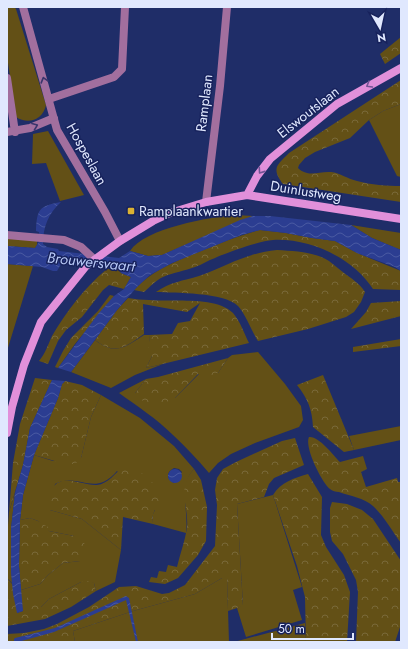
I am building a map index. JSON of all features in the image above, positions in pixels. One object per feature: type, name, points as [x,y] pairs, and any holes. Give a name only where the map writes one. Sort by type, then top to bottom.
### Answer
[{"type":"main road","name":"Elswoutslaan","points":[[247,195],[257,176],[270,159],[337,104],[380,78],[401,68]]},
{"type":"main road","name":"Duinlustweg","points":[[7,433],[12,407],[24,365],[41,322],[86,266],[120,241],[153,221],[170,213],[206,202],[247,195],[401,219]]},
{"type":"street","name":"Hospeslaan","points":[[23,7],[57,130],[120,241]]},
{"type":"street","points":[[49,98],[114,77],[122,69],[125,7]]},
{"type":"street","name":"Ramplaan","points":[[206,202],[220,86],[227,7]]},
{"type":"street","points":[[7,78],[11,132],[30,128],[54,118]]},
{"type":"street","points":[[7,235],[64,240],[81,247],[88,253],[98,258]]},
{"type":"green space","points":[[7,7],[14,7],[16,9],[46,105],[42,114],[30,121],[25,121],[16,117],[7,56]]},
{"type":"green space","points":[[401,37],[401,53],[385,64],[380,54]]},
{"type":"green space","points":[[401,80],[401,104],[383,111],[369,120],[350,138],[315,152],[305,158],[298,168],[306,173],[331,172],[368,183],[401,186],[401,202],[283,184],[279,179],[276,170],[281,161],[289,153]]},
{"type":"green space","points":[[401,104],[401,177],[397,176],[369,120],[383,111]]},
{"type":"green space","points":[[48,131],[84,195],[60,201],[46,163],[32,164],[33,134]]},
{"type":"green space","points":[[236,215],[253,216],[162,255],[148,256],[130,251],[138,243],[149,236],[163,230],[195,221]]},
{"type":"green space","points":[[351,225],[401,233],[401,250],[372,238]]},
{"type":"green space","points":[[260,230],[335,241],[357,253],[401,271],[401,290],[373,289],[354,268],[342,259],[316,246],[287,240],[273,240],[244,247],[187,270],[167,275],[158,280],[144,292],[134,290],[149,277],[174,262],[230,239]]},
{"type":"green space","points":[[7,236],[37,239],[37,245],[35,248],[7,246]]},
{"type":"green space","points":[[277,250],[304,252],[323,258],[355,281],[365,292],[361,302],[354,312],[346,317],[308,329],[258,341],[241,309],[231,301],[199,294],[156,292],[172,284],[199,276],[246,257]]},
{"type":"green space","points":[[7,264],[33,266],[7,351]]},
{"type":"green space","points":[[118,268],[121,273],[131,277],[124,289],[109,285],[103,290],[82,317],[66,330],[58,341],[48,364],[39,361],[57,327],[84,292],[107,269]]},
{"type":"green space","points":[[110,295],[114,296],[75,344],[58,368],[55,367],[71,338],[98,311]]},
{"type":"green space","points":[[128,298],[193,301],[216,304],[233,313],[240,323],[249,343],[146,368],[152,356],[143,353],[150,346],[149,335],[172,334],[178,323],[190,321],[200,303],[187,312],[143,304],[144,334],[126,346],[120,348],[109,348],[102,345],[95,340],[117,310]]},
{"type":"green space","points":[[401,301],[401,316],[351,329],[366,312],[371,303]]},
{"type":"green space","points":[[144,335],[149,335],[152,356],[146,368],[163,364],[135,375],[111,388],[71,372],[95,340],[102,345],[115,349],[126,346]]},
{"type":"green space","points":[[401,339],[401,346],[353,352],[353,347]]},
{"type":"green space","points":[[258,352],[301,406],[303,420],[299,427],[255,443],[231,454],[218,463],[209,473],[167,429],[119,393],[146,379],[135,393],[175,398],[199,374],[218,373],[228,358],[232,355]]},
{"type":"green space","points":[[228,358],[218,373],[206,377],[198,374],[175,398],[156,407],[145,403],[135,393],[146,379]]},
{"type":"green space","points":[[323,375],[354,450],[344,452],[313,427],[309,404],[297,385]]},
{"type":"green space","points":[[35,378],[52,380],[30,428],[23,465],[9,512],[13,463],[20,424]]},
{"type":"green space","points":[[65,381],[82,385],[101,395],[91,417],[81,458],[75,464],[65,464],[34,455],[58,398],[62,384]]},
{"type":"green space","points":[[101,395],[140,418],[174,446],[194,469],[186,483],[185,491],[186,533],[153,524],[153,514],[155,510],[117,471],[109,479],[101,483],[94,484],[64,481],[55,484],[50,510],[82,519],[121,550],[115,582],[96,591],[94,583],[81,582],[49,599],[41,607],[23,611],[18,591],[40,584],[48,575],[63,563],[80,561],[74,536],[49,531],[38,521],[30,518],[20,520],[23,495],[34,455],[53,461],[81,458],[91,417]],"holes":[[[174,468],[179,469],[182,472],[174,483],[168,478],[168,473]]]},
{"type":"green space","points":[[401,426],[401,440],[354,450],[349,436]]},
{"type":"green space","points":[[309,437],[321,443],[340,462],[363,456],[367,469],[361,472],[366,487],[397,478],[398,482],[401,482],[401,543],[373,506],[361,499],[330,489],[323,480],[311,456],[308,442]]},
{"type":"green space","points":[[295,438],[304,465],[274,478],[269,484],[264,497],[237,504],[243,606],[228,611],[227,578],[222,578],[195,594],[133,611],[73,631],[75,642],[7,642],[7,634],[24,633],[44,629],[57,624],[89,607],[119,587],[136,586],[162,594],[169,593],[185,585],[215,546],[217,505],[215,490],[217,478],[223,469],[282,441]]},
{"type":"green space","points":[[123,467],[136,470],[148,478],[153,483],[159,495],[159,501],[153,514],[153,524],[123,517],[121,550],[82,519],[50,510],[47,502],[49,495],[54,486],[59,482],[71,481],[97,485],[105,483]]},
{"type":"green space","points":[[194,469],[201,480],[207,507],[206,541],[198,555],[178,578],[165,584],[149,582],[151,577],[157,578],[159,571],[166,572],[168,565],[177,567],[187,528],[184,490],[189,476]]},
{"type":"green space","points":[[308,474],[322,497],[321,535],[326,547],[344,575],[350,592],[347,642],[306,642],[305,597],[297,566],[273,495],[284,484]]},
{"type":"green space","points":[[15,493],[11,529],[12,583],[7,578],[7,539],[9,512]]},
{"type":"green space","points":[[273,495],[302,587],[293,590],[302,620],[246,637],[237,608],[243,605],[237,504]]},
{"type":"green space","points":[[332,502],[347,504],[362,510],[373,519],[401,561],[401,624],[395,642],[356,642],[358,592],[356,580],[343,554],[332,541],[330,532],[330,508]]},
{"type":"green space","points":[[30,518],[48,527],[49,531],[74,536],[84,542],[86,550],[84,557],[80,561],[63,563],[48,575],[40,584],[21,590],[19,566],[20,520]]},
{"type":"green space","points":[[227,577],[229,642],[75,642],[73,631],[133,611],[195,594],[222,578]]},
{"type":"green space","points":[[7,578],[18,591],[17,613],[23,611],[28,595],[41,607],[49,599],[81,582],[89,581],[94,583],[96,591],[71,607],[45,619],[7,626]]},
{"type":"green space","points":[[305,623],[306,642],[234,642]]},
{"type":"water","name":"Brouwersvaart","points":[[61,202],[47,221],[43,238],[43,244],[47,247],[58,249],[59,251],[119,258],[130,251],[148,256],[162,255],[240,220],[253,216],[270,216],[351,225],[372,238],[401,250],[401,271],[395,267],[357,253],[335,241],[260,230],[241,235],[172,263],[150,275],[137,287],[117,310],[71,372],[58,368],[98,314],[114,296],[124,289],[131,277],[121,273],[118,268],[61,264],[57,271],[53,271],[42,267],[7,264],[7,246],[35,248],[40,240],[39,232],[36,231],[39,213],[48,205]]},
{"type":"water","points":[[52,380],[65,381],[62,384],[58,398],[34,455],[23,495],[20,520],[19,566],[23,611],[17,613],[11,573],[11,528],[15,493],[23,465],[30,428]]},
{"type":"water","points":[[172,469],[178,469],[182,473],[182,479],[178,483],[172,483],[168,479],[168,473]]},
{"type":"water","points":[[126,596],[129,598],[138,642],[136,642],[126,600],[54,632],[18,642],[14,641],[15,638],[55,628]]},
{"type":"place","name":"Ramplaankwartier","points":[[131,211]]}]
